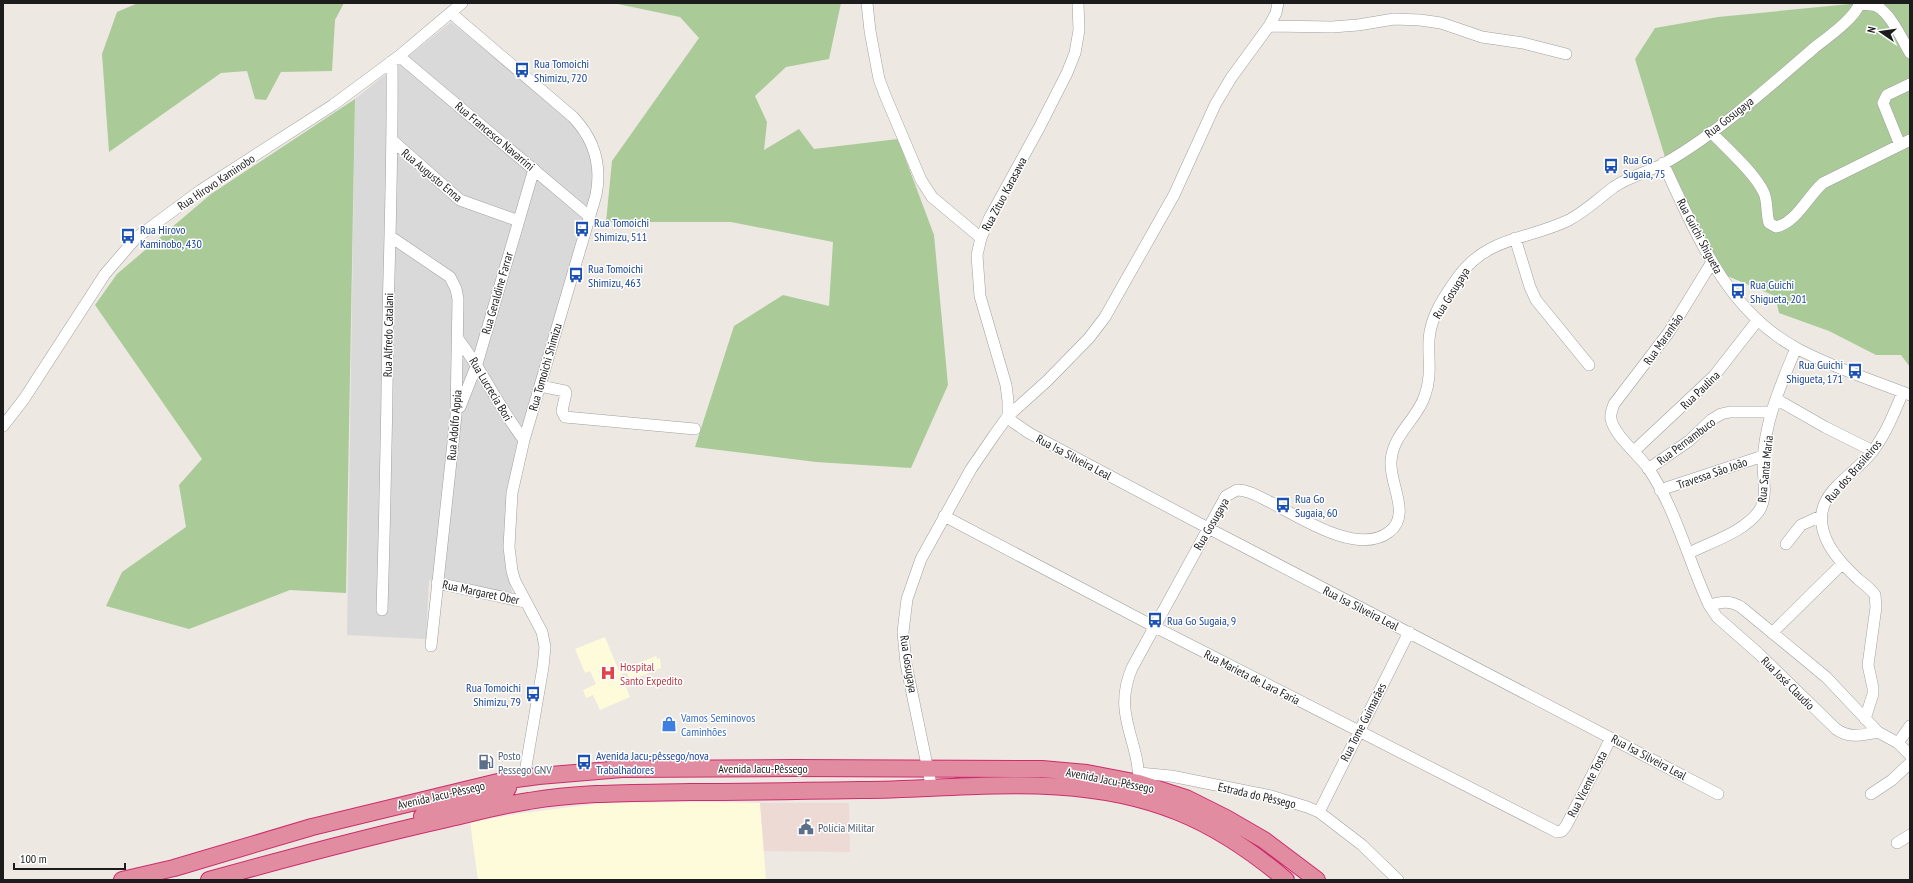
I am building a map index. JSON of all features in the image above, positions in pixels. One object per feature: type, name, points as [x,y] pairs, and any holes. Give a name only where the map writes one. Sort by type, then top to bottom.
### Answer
[{"type":"highway","name":"Avenida Jacu-Pêssego","points":[[122,880],[174,868],[319,825],[502,781],[524,778],[584,772],[651,769],[1020,769],[1139,778],[1186,798],[1226,818],[1264,840],[1317,880]]},
{"type":"highway","points":[[554,796],[546,786],[550,782],[637,776],[651,769]]},
{"type":"highway","points":[[821,791],[835,782],[912,779],[929,769]]},
{"type":"highway","points":[[953,788],[942,783],[944,775],[1001,775],[1020,769]]},
{"type":"highway","points":[[381,834],[394,823],[514,795],[524,778],[541,792],[554,796]]},
{"type":"highway","points":[[422,816],[435,808],[505,793],[508,788],[502,781]]},
{"type":"highway","name":"Avenida Jacu-Pêssego","points":[[209,880],[381,834],[554,796],[620,792],[821,791],[995,786],[1068,787],[1140,800],[1178,812],[1210,827],[1243,847],[1286,880]]},
{"type":"street","name":"Rua Hirovo Kaminobo","points":[[3,426],[24,399],[105,274],[136,238],[201,190],[333,105],[395,58],[462,3]]},
{"type":"street","points":[[868,3],[870,31],[879,79],[921,180],[932,197],[981,238]]},
{"type":"street","name":"Rua Zituo Karasawa","points":[[1008,416],[1006,385],[980,296],[977,255],[981,238],[989,219],[1039,128],[1067,73],[1075,53],[1078,37],[1078,3]]},
{"type":"street","name":"Rua Gosugaya","points":[[932,789],[906,664],[904,626],[907,599],[920,559],[971,469],[1008,416],[1068,360],[1089,338],[1104,317],[1174,196],[1215,105],[1231,78],[1269,26],[1278,3]]},
{"type":"street","points":[[1860,4],[1872,5],[1881,9],[1894,25],[1910,53]]},
{"type":"street","name":"Rua Gosugaya","points":[[1139,778],[1124,712],[1124,693],[1126,682],[1132,668],[1226,496],[1238,490],[1244,490],[1340,536],[1364,540],[1380,537],[1393,529],[1400,513],[1391,471],[1392,454],[1400,435],[1425,396],[1431,368],[1429,340],[1431,326],[1436,312],[1458,277],[1474,258],[1488,249],[1567,220],[1588,208],[1625,180],[1663,163],[1711,132],[1845,22],[1860,4]]},
{"type":"street","name":"Rua Tomoichi Shimizu","points":[[451,13],[573,117],[583,128],[592,144],[598,167],[597,187],[590,217],[524,440],[512,488],[509,547],[512,571],[525,602],[542,632],[545,647],[541,680],[524,778]]},
{"type":"street","points":[[1269,26],[1332,27],[1358,25],[1394,19],[1420,20],[1441,23],[1482,37],[1523,43],[1566,54]]},
{"type":"street","name":"Rua Alfredo Catalani","points":[[382,610],[395,58]]},
{"type":"street","name":"Rua Francesco Navarrini","points":[[395,58],[534,169],[590,217]]},
{"type":"street","points":[[1711,132],[1756,180],[1765,196],[1769,223],[1776,227],[1788,222],[1814,191],[1823,183],[1905,143],[1883,103],[1887,95],[1910,84]]},
{"type":"street","name":"Rua Augusto Enna","points":[[393,141],[460,200],[519,221]]},
{"type":"street","name":"Rua Guichi Shigueta","points":[[1663,163],[1712,262],[1742,305],[1757,321],[1796,348],[1840,369],[1906,393]]},
{"type":"street","name":"Rua Geraldine Farrar","points":[[456,415],[477,364],[534,169]]},
{"type":"street","name":"Rua Adolfo Appia","points":[[391,237],[441,269],[453,282],[458,299],[456,415],[431,646]]},
{"type":"street","points":[[1515,238],[1530,287],[1536,300],[1589,365]]},
{"type":"street","name":"Rua Maranhão","points":[[1610,414],[1614,404],[1669,332],[1712,262]]},
{"type":"street","name":"Rua Paulina","points":[[1634,450],[1714,376],[1757,321]]},
{"type":"street","name":"Rua Lucrecia Bori","points":[[458,339],[477,364],[504,412],[524,440]]},
{"type":"street","name":"Rua Santa Maria","points":[[1689,553],[1733,532],[1759,512],[1764,500],[1763,456],[1772,412],[1796,348]]},
{"type":"street","points":[[540,386],[565,391],[566,393],[562,411],[565,417],[695,429]]},
{"type":"street","name":"Rua dos Brasileiros","points":[[1865,719],[1874,688],[1868,664],[1876,607],[1874,593],[1842,564],[1827,542],[1820,516],[1824,504],[1837,485],[1873,451],[1906,393]]},
{"type":"street","points":[[1776,399],[1825,427],[1873,451]]},
{"type":"street","name":"Rua Pernambuco","points":[[1648,469],[1684,444],[1711,420],[1721,414],[1735,411],[1772,412]]},
{"type":"street","name":"Rua José Claudio","points":[[1610,414],[1614,426],[1648,469],[1660,490],[1689,553],[1709,605],[1718,618],[1758,653],[1836,729],[1848,736],[1878,732]]},
{"type":"street","name":"Rua Isa Silveira Leal","points":[[1008,416],[1013,422],[1029,433],[1718,794]]},
{"type":"street","name":"Travessa São João","points":[[1660,490],[1763,456]]},
{"type":"street","name":"Rua Marieta de Lara Faria","points":[[944,516],[1155,627],[1554,831],[1562,831]]},
{"type":"street","points":[[1786,544],[1801,525],[1820,516]]},
{"type":"street","points":[[1772,633],[1842,564]]},
{"type":"street","name":"Rua Margaret Ober","points":[[437,583],[525,602]]},
{"type":"street","points":[[1709,605],[1734,602],[1822,673],[1878,732],[1898,743],[1910,755]]},
{"type":"street","name":"Rua Tome Guimarães","points":[[1319,812],[1409,632]]},
{"type":"street","points":[[1898,743],[1910,726]]},
{"type":"street","name":"Rua Vicente Tosta","points":[[1562,831],[1611,738]]},
{"type":"street","points":[[1871,794],[1892,780],[1910,763]]},
{"type":"street","name":"Estrada do Pêssego","points":[[1139,778],[1171,776],[1290,800],[1319,812],[1362,845],[1398,880]]},
{"type":"street","points":[[1897,842],[1910,835]]},
{"type":"shaded area","points":[[451,22],[573,122],[583,135],[592,157],[594,176],[589,207],[509,489],[506,565],[513,597],[429,580],[426,639],[347,635],[355,99]]},
{"type":"shaded area","name":"Hospital Santo Expedito","points":[[605,637],[619,671],[656,656],[657,659],[660,658],[661,668],[639,677],[636,681],[635,678],[630,680],[627,673],[621,674],[630,697],[600,710],[593,695],[586,698],[583,690],[596,684],[590,671],[585,673],[575,649]]},
{"type":"shaded area","points":[[603,803],[760,803],[766,880],[478,880],[470,822],[523,813]]},
{"type":"shaded area","name":"Polícia Militar","points":[[760,803],[849,803],[850,852],[764,851]]},
{"type":"green space","points":[[138,3],[344,3],[335,20],[332,71],[281,72],[266,100],[255,99],[247,71],[221,73],[109,152],[102,54],[117,12]]},
{"type":"green space","points":[[613,3],[841,3],[829,59],[786,67],[755,96],[767,122],[764,150],[799,129],[814,149],[898,139],[934,235],[948,385],[911,468],[816,462],[695,447],[734,326],[783,295],[829,306],[833,242],[731,222],[606,222],[612,161],[699,38],[680,17]]},
{"type":"green space","points":[[1860,3],[1910,3],[1910,367],[1901,355],[1876,355],[1829,331],[1779,313],[1775,296],[1725,275],[1668,167],[1635,59],[1655,28],[1718,17]]},
{"type":"green space","points":[[355,99],[346,593],[290,590],[189,629],[106,606],[122,572],[186,527],[179,485],[202,459],[95,305],[117,274],[211,194]]},
{"type":"place","name":"Rua Tomoichi Shimizu, 720","points":[[522,70]]},
{"type":"place","name":"Rua Go Sugaia, 75","points":[[1611,166]]},
{"type":"place","name":"Rua Tomoichi Shimizu, 511","points":[[582,229]]},
{"type":"place","name":"Rua Hirovo Kaminobo, 430","points":[[128,236]]},
{"type":"place","name":"Rua Tomoichi Shimizu, 463","points":[[576,275]]},
{"type":"place","name":"Rua Guichi Shigueta, 201","points":[[1738,291]]},
{"type":"place","name":"Rua Guichi Shigueta, 171","points":[[1855,371]]},
{"type":"place","name":"Rua Go Sugaia, 60","points":[[1283,505]]},
{"type":"place","name":"Rua Go Sugaia, 9","points":[[1155,620]]},
{"type":"place","name":"Hospital Santo Expedito","points":[[608,673]]},
{"type":"place","name":"Rua Tomoichi Shimizu, 79","points":[[533,694]]},
{"type":"place","name":"Vamos Seminovos Caminhões","points":[[669,724]]},
{"type":"place","name":"Posto Pessego GNV","points":[[486,762]]},
{"type":"place","name":"Avenida Jacu-pêssego/nova Trabalhadores","points":[[584,762]]},
{"type":"place","name":"Polícia Militar","points":[[806,827]]}]
